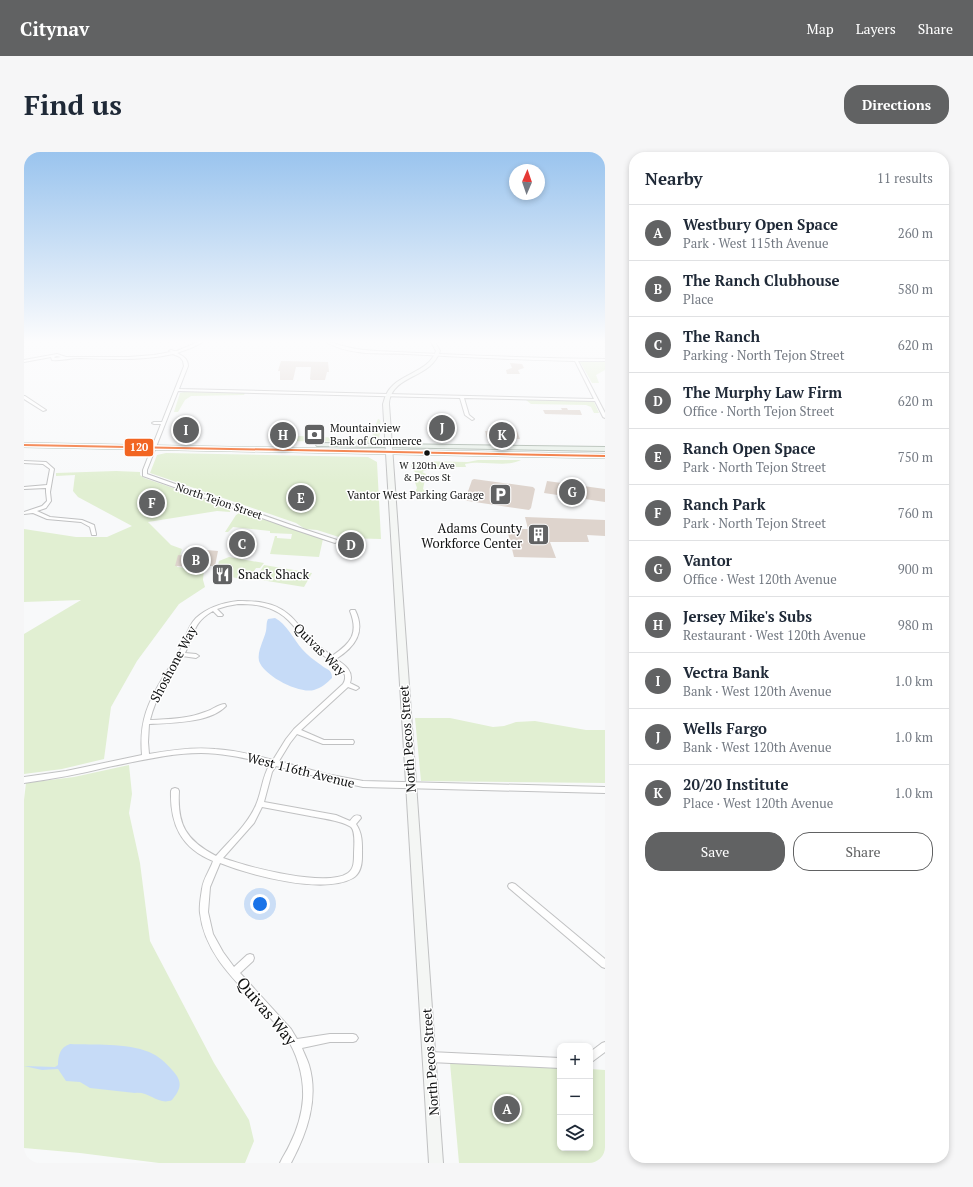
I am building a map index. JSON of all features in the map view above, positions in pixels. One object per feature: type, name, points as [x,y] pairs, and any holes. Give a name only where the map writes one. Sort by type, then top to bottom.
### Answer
[{"type":"main road","points":[[24,440],[605,456]]},
{"type":"main road","points":[[24,445],[68,446],[156,444],[313,451],[388,449],[605,449]]},
{"type":"street","points":[[388,395],[392,389]]},
{"type":"street","points":[[591,389],[605,416]]},
{"type":"street","points":[[178,390],[369,394],[462,398],[596,400]]},
{"type":"street","name":"North Tejon Street","points":[[178,390],[145,470],[144,474],[146,476],[289,526],[335,540]]},
{"type":"street","name":"North Pecos Street","points":[[388,395],[386,404],[388,449],[436,1163]]},
{"type":"street","points":[[24,397],[44,410]]},
{"type":"street","points":[[462,398],[466,415],[472,419]]},
{"type":"street","points":[[154,422],[164,423]]},
{"type":"street","points":[[24,462],[46,464],[52,469],[48,502],[44,507],[33,512],[24,513]]},
{"type":"street","points":[[24,488],[49,486]]},
{"type":"street","points":[[33,512],[49,518],[87,522],[92,526],[94,534]]},
{"type":"street","name":"Shoshone Way","points":[[146,756],[144,743],[146,722],[152,701],[181,654],[192,627],[196,621],[214,609],[227,604],[242,603]]},
{"type":"street","name":"Quivas Way","points":[[242,603],[265,605],[283,612],[308,640],[347,672],[348,680],[346,684],[296,731],[280,752],[267,778],[260,804],[248,826],[218,859],[208,878],[203,902],[204,920],[219,955],[279,1021],[297,1044],[306,1074],[308,1094],[307,1110],[300,1138],[285,1163]]},
{"type":"street","points":[[214,609],[220,615]]},
{"type":"street","points":[[332,659],[343,651],[354,639],[358,624],[353,611]]},
{"type":"street","points":[[181,654],[196,656]]},
{"type":"street","name":"Quivas Way","points":[[346,684],[356,688]]},
{"type":"street","points":[[146,722],[194,719],[223,706]]},
{"type":"street","points":[[296,731],[323,742],[351,742]]},
{"type":"street","name":"West 116th Avenue","points":[[24,780],[65,774],[146,756],[176,752],[215,751],[237,754],[344,782],[367,785],[605,790]]},
{"type":"street","points":[[175,791],[174,805],[176,818],[180,828],[201,851],[218,859],[247,870],[281,878],[322,880],[345,878],[355,872],[358,860],[355,821],[260,804]]},
{"type":"street","points":[[512,886],[605,964]]},
{"type":"street","name":"Quivas Way","points":[[234,973],[250,958]]},
{"type":"street","points":[[297,1044],[330,1038],[353,1038]]},
{"type":"street","points":[[593,1056],[605,1046]]},
{"type":"street","points":[[430,1057],[557,1063]]},
{"type":"green space","points":[[180,393],[245,393],[244,395],[191,396],[185,400],[178,412],[174,412]]},
{"type":"green space","points":[[526,400],[590,401],[594,402],[599,413],[594,413],[591,407],[586,405],[531,404]]},
{"type":"green space","points":[[378,419],[380,420],[380,434],[378,442],[276,441],[276,438],[295,439],[299,436],[365,439],[374,435],[372,434]]},
{"type":"green space","points":[[166,453],[368,457],[377,462],[381,539],[342,538],[317,530],[305,529],[296,523],[150,473],[157,455]]},
{"type":"green space","points":[[478,460],[521,460],[501,464],[472,463],[465,464],[466,467],[433,467],[422,472],[426,474],[423,489],[425,491],[423,495],[414,494],[417,488],[415,482],[419,476],[411,468],[412,461],[468,462]]},
{"type":"green space","points":[[116,471],[140,472],[140,475],[144,478],[231,508],[230,512],[217,511],[148,522],[171,545],[182,549],[177,567],[204,569],[203,580],[205,587],[179,604],[137,661],[111,707],[104,759],[62,769],[24,774],[24,634],[81,600],[24,602],[24,529],[76,537],[107,537],[132,526],[78,497],[73,491],[75,475],[56,476],[56,473]]},
{"type":"green space","points":[[241,512],[323,539],[319,557],[270,554],[275,536],[277,536],[277,538],[291,539],[292,534],[270,533],[270,531],[233,527],[228,532],[225,532],[236,515]]},
{"type":"green space","points":[[229,557],[264,563],[260,568],[256,568],[248,580],[231,577],[232,573],[227,575],[226,573],[216,571],[219,561]]},
{"type":"green space","points":[[264,565],[312,573],[304,587],[255,579]]},
{"type":"green space","points":[[415,718],[450,718],[493,727],[504,726],[516,722],[535,721],[586,730],[605,730],[605,783],[421,781]]},
{"type":"green space","points":[[129,765],[132,794],[129,813],[140,863],[150,941],[214,1063],[249,1120],[254,1141],[245,1163],[159,1163],[80,1153],[24,1148],[24,800],[26,783],[74,777]]},
{"type":"green space","points":[[450,1063],[557,1068],[557,1151],[593,1151],[593,1069],[605,1070],[605,1163],[459,1163]]},
{"type":"water","points":[[275,618],[283,624],[306,653],[330,671],[332,678],[324,685],[308,691],[291,687],[275,678],[262,667],[259,661],[259,653],[266,631],[267,622],[268,619]]},
{"type":"water","points":[[70,1044],[131,1047],[149,1052],[162,1060],[173,1071],[179,1082],[179,1089],[172,1100],[163,1101],[145,1094],[90,1088],[80,1082],[66,1081],[58,1069],[42,1070],[24,1066],[55,1067],[58,1065],[58,1058],[62,1050]]},
{"type":"building","points":[[561,408],[567,408],[568,410],[580,410],[582,415],[545,414],[543,410],[562,410]]},
{"type":"building","points":[[435,422],[451,423],[452,430],[450,435],[434,434],[433,425],[435,425]]},
{"type":"building","points":[[485,431],[517,431],[520,439],[487,438]]},
{"type":"building","name":"Vantor West Parking Garage","points":[[474,479],[533,487],[535,489],[531,508],[529,510],[465,500],[472,480]]},
{"type":"building","points":[[547,481],[605,489],[605,502],[544,493]]},
{"type":"building","name":"Adams County Workforce Center","points":[[525,517],[605,520],[605,536],[587,535],[589,542],[550,542],[556,558],[514,557],[507,529],[528,529]]},
{"type":"building","points":[[207,550],[218,551],[215,566],[204,566],[203,568],[175,566],[178,555],[188,556],[189,551],[207,553]]},
{"type":"transit line","name":"120","points":[[24,445],[605,456]]},
{"type":"place","name":"Wells Fargo","points":[[442,428]]},
{"type":"place","name":"Vectra Bank","points":[[186,430]]},
{"type":"place","name":"Mountainview Bank of Commerce","points":[[315,434]]},
{"type":"place","name":"Jersey Mike's Subs","points":[[283,435]]},
{"type":"place","name":"20/20 Institute","points":[[502,435]]},
{"type":"place","name":"W 120th Ave & Pecos St","points":[[427,453]]},
{"type":"place","name":"Vantor","points":[[572,492]]},
{"type":"place","name":"Vantor West Parking Garage","points":[[500,495]]},
{"type":"place","name":"Ranch Open Space","points":[[301,498]]},
{"type":"place","name":"Ranch Park","points":[[152,503]]},
{"type":"place","name":"Adams County Workforce Center","points":[[538,535]]},
{"type":"place","name":"The Ranch","points":[[242,544]]},
{"type":"place","name":"The Murphy Law Firm","points":[[351,545]]},
{"type":"place","name":"The Ranch Clubhouse","points":[[196,560]]},
{"type":"place","name":"Snack Shack","points":[[223,574]]},
{"type":"place","name":"Westbury Open Space","points":[[507,1109]]}]
